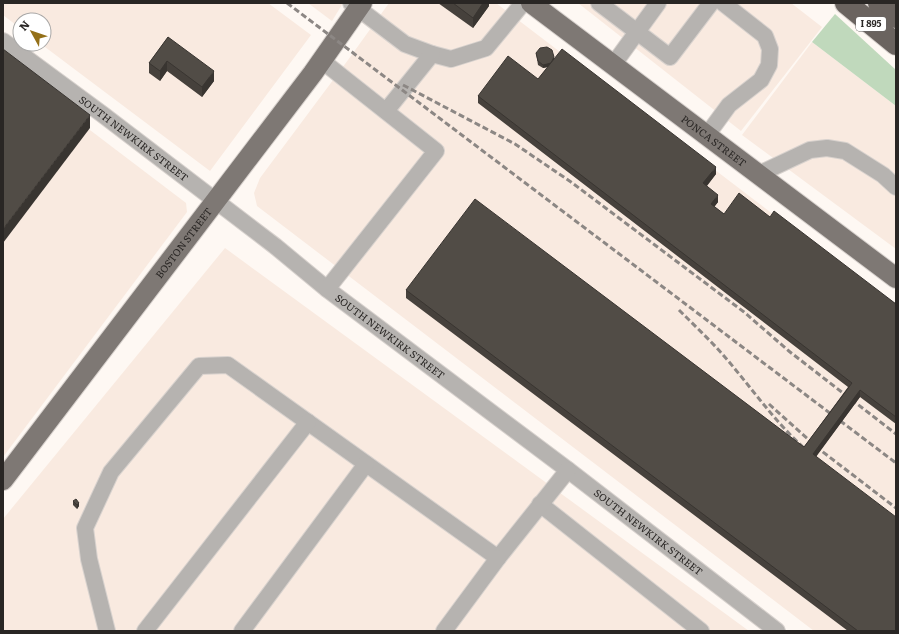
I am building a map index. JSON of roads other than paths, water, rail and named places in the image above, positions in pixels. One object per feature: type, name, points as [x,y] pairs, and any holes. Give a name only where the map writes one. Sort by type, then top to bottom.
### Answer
[{"type":"highway","name":"I 895","points":[[846,3],[896,44]]},
{"type":"highway","name":"I 895","points":[[879,3],[896,17]]},
{"type":"main road","name":"PONCA STREET","points":[[531,3],[896,278]]},
{"type":"main road","name":"BOSTON STREET","points":[[3,480],[321,60],[357,5]]},
{"type":"street","points":[[357,5],[405,44],[451,59],[486,48],[522,3]]},
{"type":"street","points":[[599,3],[670,57],[711,3]]},
{"type":"street","points":[[613,65],[658,3]]},
{"type":"street","points":[[707,135],[729,105],[761,80],[769,65],[770,49],[765,36],[724,3]]},
{"type":"street","name":"SOUTH NEWKIRK STREET","points":[[3,41],[215,200],[327,289],[568,470],[777,631]]},
{"type":"street","points":[[386,111],[432,54]]},
{"type":"street","points":[[321,60],[436,151],[327,289]]},
{"type":"street","points":[[759,174],[810,150],[826,148],[845,151],[883,175],[896,187]]},
{"type":"street","points":[[107,631],[89,559],[85,528],[111,472],[199,366],[228,365],[498,558]]},
{"type":"street","points":[[145,631],[308,422]]},
{"type":"street","points":[[242,631],[366,464]]},
{"type":"street","points":[[452,628],[498,558],[568,470]]},
{"type":"street","points":[[540,504],[701,631]]},
{"type":"railway","points":[[287,3],[896,463]]},
{"type":"railway","points":[[403,85],[515,144],[571,182],[744,312],[790,352],[896,434]]},
{"type":"railway","points":[[679,310],[719,350],[773,415],[805,449]]},
{"type":"railway","points":[[769,404],[819,449],[896,508]]}]
